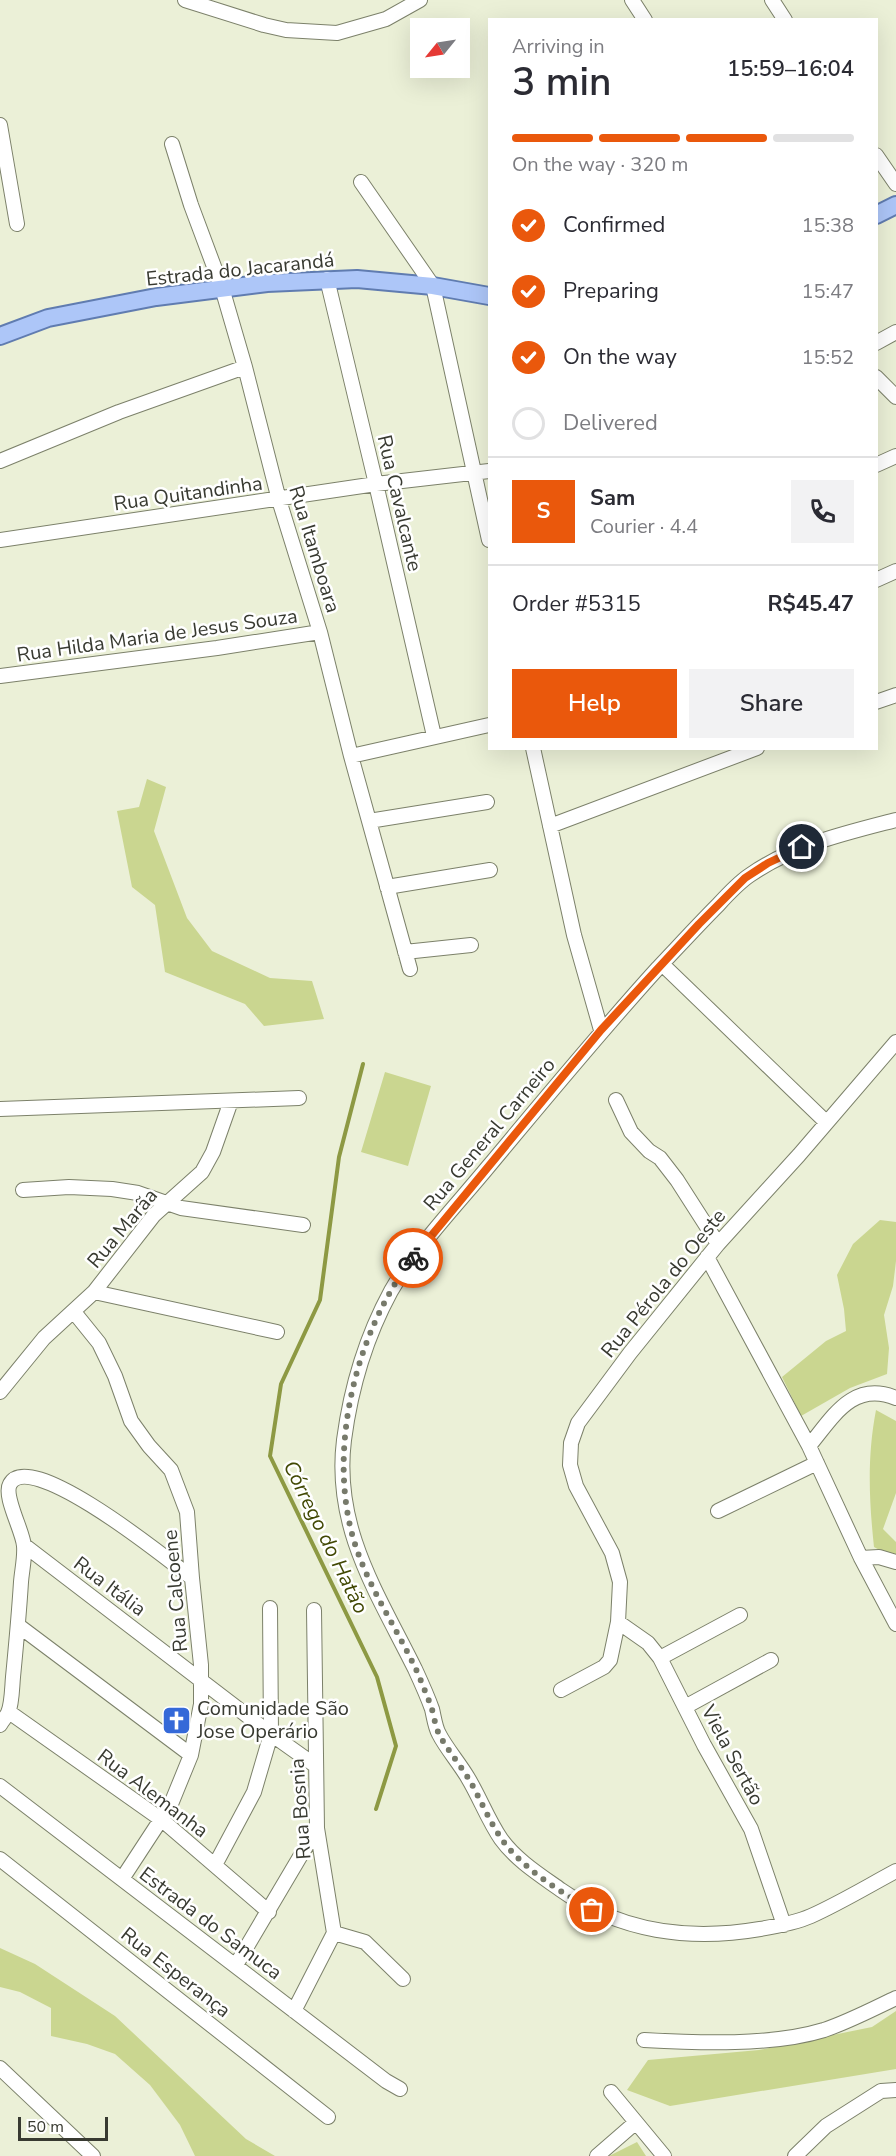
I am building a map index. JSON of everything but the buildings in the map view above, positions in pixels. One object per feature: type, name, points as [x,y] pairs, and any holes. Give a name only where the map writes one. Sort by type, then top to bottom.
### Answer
[{"type":"main road","points":[[878,214],[896,205]]},
{"type":"main road","name":"Estrada do Jacarandá","points":[[0,336],[48,318],[156,297],[222,288],[327,279],[357,279],[433,286],[488,296]]},
{"type":"street","points":[[185,0],[264,26],[286,30],[337,33],[386,19],[420,0]]},
{"type":"street","points":[[632,0],[644,18]]},
{"type":"street","points":[[772,0],[784,18]]},
{"type":"street","points":[[0,125],[17,224]]},
{"type":"street","name":"Rua Itamboara","points":[[172,144],[191,205],[222,288],[245,367],[279,500],[320,632],[351,756],[410,969]]},
{"type":"street","points":[[878,158],[896,184]]},
{"type":"street","points":[[361,182],[433,286],[482,472],[488,530]]},
{"type":"street","name":"Rua Cavalcante","points":[[327,279],[434,736]]},
{"type":"street","points":[[878,342],[896,332]]},
{"type":"street","points":[[0,461],[119,412],[245,367]]},
{"type":"street","points":[[878,379],[896,397]]},
{"type":"street","points":[[878,464],[896,456]]},
{"type":"street","name":"Rua Quitandinha","points":[[0,540],[376,484],[482,472]]},
{"type":"street","points":[[878,579],[896,572]]},
{"type":"street","name":"Rua Hilda Maria de Jesus Souza","points":[[0,676],[217,648],[320,632]]},
{"type":"street","points":[[878,701],[896,694]]},
{"type":"street","points":[[351,756],[488,724]]},
{"type":"street","points":[[533,750],[574,935],[601,1030]]},
{"type":"street","points":[[550,826],[752,750]]},
{"type":"street","points":[[369,820],[487,802]]},
{"type":"street","name":"Rua General Carneiro","points":[[896,820],[802,847],[768,863],[745,878],[601,1030],[406,1267],[378,1316],[368,1339],[356,1380],[344,1443],[344,1494],[347,1513],[364,1569],[416,1671],[439,1734],[461,1767],[499,1836],[517,1857],[573,1899],[615,1920],[656,1931],[705,1935],[730,1934],[784,1925],[809,1917],[896,1871]]},
{"type":"street","points":[[387,887],[490,870]]},
{"type":"street","points":[[405,952],[471,945]]},
{"type":"street","points":[[663,964],[826,1122]]},
{"type":"street","name":"Rua Pérola do Oeste","points":[[561,1690],[604,1667],[610,1660],[618,1622],[620,1582],[612,1552],[576,1486],[570,1465],[571,1443],[578,1423],[707,1257],[896,1042]]},
{"type":"street","points":[[0,1109],[299,1098]]},
{"type":"street","points":[[616,1100],[631,1132],[649,1151],[660,1158],[718,1244]]},
{"type":"street","name":"Rua Marãa","points":[[0,1392],[38,1345],[94,1292],[167,1202],[193,1181],[209,1162],[231,1101]]},
{"type":"street","points":[[23,1190],[69,1187],[112,1189],[138,1193],[191,1210],[303,1225]]},
{"type":"street","points":[[707,1257],[809,1446],[861,1558],[896,1624]]},
{"type":"street","points":[[94,1292],[277,1332]]},
{"type":"street","name":"Rua Calcoene","points":[[74,1312],[99,1342],[115,1376],[131,1421],[149,1446],[171,1470],[187,1512],[202,1681],[199,1720],[191,1755],[176,1795],[122,1880]]},
{"type":"street","points":[[809,1446],[845,1403],[858,1395],[884,1393],[896,1398]]},
{"type":"street","points":[[718,1511],[816,1463]]},
{"type":"street","points":[[0,1725],[9,1712],[19,1626],[24,1545],[8,1489],[11,1482],[20,1478],[33,1478],[62,1488],[90,1503],[192,1578]]},
{"type":"street","name":"Rua Itália","points":[[24,1545],[270,1734],[316,1766]]},
{"type":"street","points":[[861,1558],[879,1557],[896,1562]]},
{"type":"street","name":"Rua Bosnia","points":[[215,1865],[254,1792],[270,1734],[270,1608]]},
{"type":"street","name":"Rua Bosnia","points":[[314,1610],[317,1828],[334,1933]]},
{"type":"street","points":[[660,1658],[740,1615]]},
{"type":"street","name":"Viela Sertão","points":[[618,1622],[648,1643],[660,1658],[751,1829],[784,1925]]},
{"type":"street","points":[[19,1626],[191,1755]]},
{"type":"street","points":[[685,1707],[771,1660]]},
{"type":"street","name":"Rua Alemanha","points":[[9,1712],[162,1820],[268,1912]]},
{"type":"street","name":"Estrada do Samuca","points":[[0,1786],[386,2081],[400,2089]]},
{"type":"street","points":[[236,1965],[317,1828]]},
{"type":"street","name":"Rua Esperança","points":[[0,1858],[328,2116]]},
{"type":"street","points":[[294,2011],[334,1933],[365,1942],[403,1979]]},
{"type":"street","points":[[644,2040],[698,2043],[777,2039],[824,2030],[896,1998]]},
{"type":"street","points":[[0,2068],[93,2156]]},
{"type":"street","points":[[795,2156],[826,2126],[881,2091],[896,2090]]},
{"type":"street","points":[[610,2092],[664,2156]]},
{"type":"street","points":[[597,2156],[635,2123]]},
{"type":"green space","points":[[147,779],[166,787],[154,831],[187,918],[212,951],[270,978],[312,981],[324,1019],[264,1026],[245,1004],[165,972],[155,905],[132,887],[117,811],[139,807]]},
{"type":"green space","points":[[385,1072],[431,1086],[408,1166],[361,1152]]},
{"type":"green space","points":[[880,1220],[896,1222],[896,1261],[893,1286],[884,1315],[889,1348],[887,1374],[850,1388],[801,1416],[782,1377],[826,1341],[846,1331],[837,1275],[853,1244]]},
{"type":"green space","points":[[876,1410],[896,1421],[896,1493],[883,1529],[896,1542],[896,1559],[874,1547],[870,1478],[871,1445]]},
{"type":"green space","points":[[0,1948],[35,1964],[115,2016],[246,2139],[275,2156],[195,2156],[180,2125],[150,2085],[115,2054],[87,2044],[51,2036],[51,2008],[20,1992],[0,1987]]},
{"type":"green space","points":[[896,2011],[896,2069],[670,2106],[627,2090],[648,2060],[759,2050],[872,2027]]},
{"type":"green space","points":[[637,2142],[646,2156],[609,2156]]},
{"type":"waterway","name":"Córrego do Hatão","points":[[363,1064],[339,1157],[320,1300],[281,1384],[270,1456],[377,1677],[396,1746],[376,1809]]},
{"type":"way so far","points":[[413,1258],[398,1279],[375,1322],[350,1405],[344,1443],[344,1494],[354,1542],[379,1602],[416,1671],[439,1734],[464,1771],[499,1836],[517,1857],[573,1899],[592,1910]]},
{"type":"place","name":"Comunidade São Jose Operário","points":[[176,1720]]},
{"type":"route","points":[[413,1258],[601,1030],[699,924],[745,878],[768,863],[802,847]]}]
